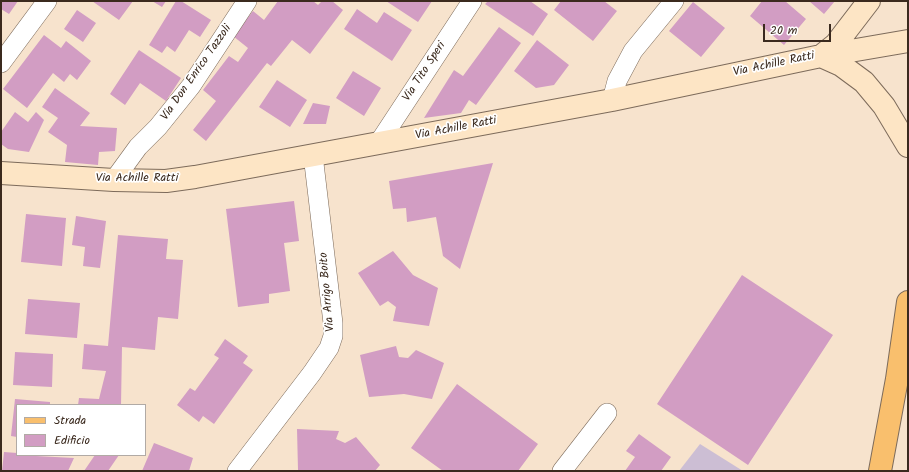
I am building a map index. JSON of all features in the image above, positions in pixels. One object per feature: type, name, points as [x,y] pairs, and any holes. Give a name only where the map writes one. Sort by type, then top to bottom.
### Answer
[{"type":"main road","points":[[880,471],[897,379],[908,302]]},
{"type":"street","points":[[1,64],[47,1]]},
{"type":"street","name":"Via Don Enrico Tazzoli","points":[[114,180],[138,147],[158,127],[190,86],[247,1]]},
{"type":"street","name":"Via Tito Speri","points":[[378,144],[472,1]]},
{"type":"street","points":[[612,100],[617,81],[634,51],[674,1]]},
{"type":"street","points":[[869,1],[836,44],[820,56],[841,65],[864,82],[884,106],[908,146]]},
{"type":"street","name":"Via Achille Ratti","points":[[2,178],[166,181],[195,177],[612,100],[820,56],[908,41]]},
{"type":"street","name":"Via Arrigo Boito","points":[[237,471],[312,373],[329,348],[333,336],[333,323],[313,155]]},
{"type":"street","points":[[562,471],[607,413]]},
{"type":"shaded area","points":[[700,444],[743,471],[679,471]]},
{"type":"building","points":[[1,1],[18,1],[9,14],[1,9]]},
{"type":"building","points":[[92,1],[133,1],[119,20]]},
{"type":"building","points":[[152,1],[166,1],[162,7]]},
{"type":"building","points":[[176,1],[181,1],[211,20],[200,37],[189,30],[175,52],[167,46],[162,53],[149,45]]},
{"type":"building","points":[[278,1],[313,1],[318,5],[322,1],[332,1],[343,10],[310,54],[292,40],[271,66],[267,63],[206,141],[193,130],[216,101],[203,90],[229,56],[238,62],[248,48],[233,36],[253,11],[264,20]]},
{"type":"building","points":[[386,1],[432,1],[418,22]]},
{"type":"building","points":[[488,1],[530,1],[548,14],[533,36],[485,4]]},
{"type":"building","points":[[561,1],[604,1],[617,11],[593,41],[554,10]]},
{"type":"building","points":[[762,1],[785,1],[806,19],[784,45],[750,16]]},
{"type":"building","points":[[809,1],[835,1],[824,14]]},
{"type":"building","points":[[693,2],[725,28],[701,57],[669,31]]},
{"type":"building","points":[[357,9],[377,23],[384,12],[412,30],[392,61],[344,29]]},
{"type":"building","points":[[77,10],[96,23],[83,42],[64,29]]},
{"type":"building","points":[[499,27],[521,43],[476,105],[469,100],[461,113],[424,118],[454,70],[463,76]]},
{"type":"building","points":[[44,35],[61,48],[66,41],[91,61],[77,80],[70,74],[64,82],[53,73],[27,108],[3,89]]},
{"type":"building","points":[[537,40],[569,65],[554,85],[536,88],[514,71]]},
{"type":"building","points":[[139,50],[181,78],[166,101],[140,83],[125,105],[110,94]]},
{"type":"building","points":[[353,71],[381,88],[364,116],[336,98]]},
{"type":"building","points":[[277,80],[307,100],[290,127],[259,107]]},
{"type":"building","points":[[55,88],[90,113],[80,126],[117,128],[115,151],[99,152],[98,165],[65,162],[67,145],[48,132],[58,118],[42,107]]},
{"type":"building","points":[[313,103],[330,106],[326,124],[303,124]]},
{"type":"building","points":[[15,112],[28,122],[36,112],[44,120],[29,152],[8,149],[1,144],[1,132]]},
{"type":"building","points":[[493,163],[460,269],[443,256],[436,217],[407,222],[406,208],[393,209],[389,181]]},
{"type":"building","points":[[294,201],[299,241],[284,243],[290,291],[269,294],[269,303],[238,307],[226,209]]},
{"type":"building","points":[[26,214],[66,218],[62,266],[21,262]]},
{"type":"building","points":[[76,216],[106,221],[100,268],[83,266],[85,247],[72,245]]},
{"type":"building","points":[[118,235],[168,239],[166,259],[183,260],[178,319],[158,317],[155,350],[122,347],[121,404],[78,404],[79,398],[99,399],[106,371],[82,369],[84,344],[108,346]]},
{"type":"building","points":[[393,251],[413,275],[438,288],[429,326],[393,321],[396,307],[388,301],[380,306],[358,273]]},
{"type":"building","points":[[742,275],[833,335],[748,465],[657,404]]},
{"type":"building","points":[[28,299],[80,303],[77,338],[25,334]]},
{"type":"building","points":[[225,339],[248,356],[243,363],[253,370],[214,424],[203,416],[199,422],[177,405],[190,388],[195,391],[219,358],[214,355]]},
{"type":"building","points":[[396,346],[399,357],[408,358],[416,350],[444,363],[432,399],[404,394],[369,397],[360,355]]},
{"type":"building","points":[[15,352],[53,354],[52,387],[13,385]]},
{"type":"building","points":[[457,384],[538,444],[518,471],[443,471],[411,448]]},
{"type":"building","points":[[15,399],[50,402],[50,404],[16,404],[16,437],[11,436]]},
{"type":"building","points":[[297,429],[339,431],[336,439],[345,443],[356,437],[380,465],[375,471],[298,470]]},
{"type":"building","points":[[639,434],[671,457],[661,471],[625,471],[635,457],[626,451]]},
{"type":"building","points":[[154,443],[193,458],[189,471],[142,471]]},
{"type":"building","points":[[4,452],[16,453],[16,456],[74,458],[68,471],[2,471]]},
{"type":"building","points":[[94,456],[118,456],[108,471],[84,471]]}]
